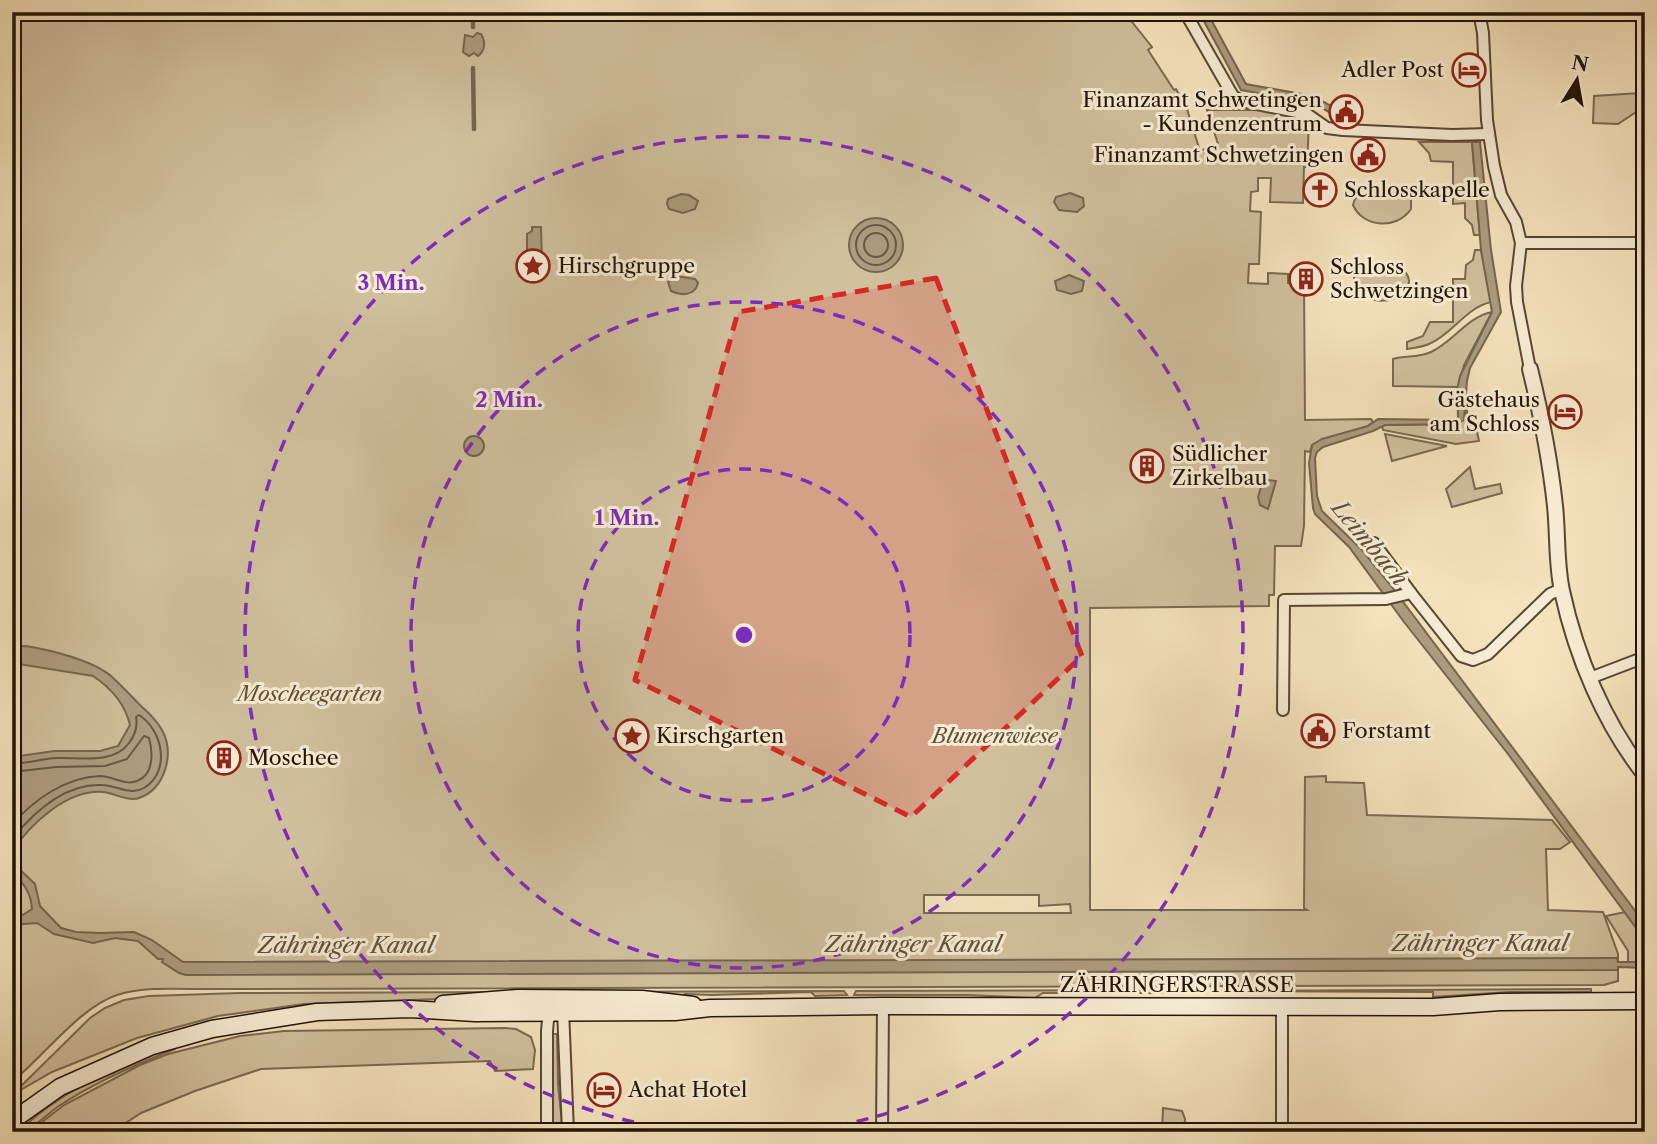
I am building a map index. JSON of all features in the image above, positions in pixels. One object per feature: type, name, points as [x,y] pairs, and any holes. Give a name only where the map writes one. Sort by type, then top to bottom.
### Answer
[{"type":"main road","name":"ZÄHRINGERSTRASSE","points":[[12,1121],[60,1087],[110,1063],[169,1040],[288,1015],[345,1010],[410,1009],[475,1013],[560,1005],[666,1000],[710,1008],[1433,1007],[1500,1002],[1645,1000]]},
{"type":"street","points":[[1185,12],[1228,88],[1241,101],[1307,114],[1326,128],[1452,135],[1489,134]]},
{"type":"street","points":[[1479,12],[1489,134],[1498,185],[1516,222],[1521,243],[1516,285],[1517,302],[1552,483],[1561,589],[1590,678],[1620,740],[1645,775]]},
{"type":"street","points":[[1521,243],[1645,243]]},
{"type":"street","points":[[1374,543],[1405,594],[1461,656],[1473,660],[1488,654],[1550,594],[1561,589]]},
{"type":"street","points":[[1283,710],[1284,600],[1385,599],[1405,594]]},
{"type":"street","points":[[1590,678],[1645,657]]},
{"type":"street","points":[[547,1132],[548,1020],[560,1005]]},
{"type":"street","points":[[560,1005],[568,1132]]},
{"type":"street","points":[[882,1132],[883,1006]]},
{"type":"street","points":[[1282,1006],[1282,1132]]},
{"type":"highlighted area","points":[[936,278],[1082,656],[911,817],[635,680],[738,312]]},
{"type":"green space","points":[[12,12],[1124,12],[1152,47],[1148,50],[1187,109],[1200,151],[1218,144],[1207,110],[1263,110],[1309,121],[1303,203],[1270,202],[1271,178],[1258,178],[1258,191],[1251,192],[1250,211],[1261,212],[1259,264],[1249,264],[1248,283],[1268,284],[1268,273],[1288,274],[1288,283],[1304,284],[1305,420],[1371,419],[1373,422],[1312,445],[1310,452],[1305,451],[1304,526],[1301,546],[1275,546],[1274,595],[1269,595],[1269,606],[1090,608],[1090,910],[1307,910],[1304,908],[1305,777],[1326,776],[1326,782],[1364,783],[1367,815],[1552,820],[1570,842],[1560,849],[1546,849],[1548,910],[1603,912],[1618,954],[1618,981],[1604,985],[155,989],[117,995],[89,1010],[12,1082]],"holes":[[[924,895],[1039,895],[1039,906],[1070,904],[1071,913],[924,913]]]},
{"type":"green space","points":[[1640,93],[1642,108],[1618,124],[1593,123],[1594,96]]},
{"type":"green space","points":[[1419,142],[1472,142],[1480,235],[1474,235],[1472,225],[1465,218],[1465,203],[1453,204],[1453,162],[1431,161],[1429,153]]},
{"type":"green space","points":[[1380,185],[1398,188],[1411,198],[1411,209],[1405,216],[1389,223],[1380,223],[1372,222],[1358,213],[1353,205],[1359,193]]},
{"type":"green space","points":[[1475,250],[1481,250],[1491,302],[1466,315],[1437,340],[1407,349],[1407,342],[1423,336],[1430,322],[1453,322],[1453,279],[1465,279],[1466,265],[1473,260]]},
{"type":"green space","points":[[1387,263],[1402,269],[1408,277],[1408,286],[1403,293],[1393,299],[1381,301],[1368,298],[1354,289],[1354,276],[1361,269],[1373,264]]},
{"type":"green space","points":[[1492,312],[1464,365],[1458,387],[1393,386],[1393,359],[1431,352],[1475,319]]},
{"type":"green space","points":[[1466,403],[1469,427],[1476,427],[1479,441],[1456,444],[1383,430],[1382,426],[1385,425],[1457,424],[1466,413]]},
{"type":"green space","points":[[1385,434],[1447,446],[1392,461]]},
{"type":"green space","points":[[1470,467],[1475,489],[1500,484],[1502,493],[1452,507],[1446,489]]},
{"type":"green space","points":[[1625,912],[1645,940],[1645,962],[1628,962],[1628,951],[1606,916]]},
{"type":"green space","points":[[1591,989],[1591,992],[1509,992],[1433,997],[1433,992],[1216,991]]},
{"type":"green space","points":[[1191,990],[1192,993],[1043,993],[1035,998],[854,995],[856,991]]},
{"type":"green space","points":[[844,991],[847,995],[815,996],[811,992],[685,994],[681,998],[563,992]]},
{"type":"green space","points":[[512,992],[437,999],[304,1004],[218,1016],[137,1038],[52,1072],[12,1095],[90,1018],[124,1000],[149,996],[239,993]]},
{"type":"green space","points":[[516,1029],[531,1037],[535,1050],[533,1069],[495,1071],[490,1061],[261,1069],[141,1113],[112,1132],[29,1132],[64,1105],[140,1065],[168,1054],[240,1036],[284,1031]]},
{"type":"green space","points":[[552,1034],[557,1034],[558,1085],[563,1132],[552,1132]]},
{"type":"green space","points":[[176,1046],[175,1049],[87,1089],[34,1126],[18,1132],[53,1103],[92,1080]]},
{"type":"green space","points":[[1163,1108],[1182,1111],[1185,1119],[1184,1132],[1162,1132]]},
{"type":"water","points":[[1199,12],[1207,12],[1246,84],[1313,96],[1331,106],[1332,114],[1314,103],[1241,90]]},
{"type":"water","points":[[477,33],[483,37],[483,49],[478,56],[474,53],[469,56],[463,52],[465,35],[473,37]]},
{"type":"water","points":[[1472,142],[1480,142],[1491,250],[1501,312],[1470,368],[1464,420],[1457,424],[1385,425],[1323,447],[1315,458],[1317,496],[1322,511],[1362,550],[1392,587],[1645,924],[1645,940],[1508,754],[1349,547],[1315,514],[1313,508],[1309,463],[1312,445],[1322,439],[1368,426],[1378,419],[1455,420],[1458,417],[1457,390],[1460,376],[1492,312],[1481,250]]},
{"type":"water","points":[[1070,193],[1083,198],[1084,206],[1077,212],[1059,210],[1054,202],[1056,197]]},
{"type":"water","points":[[681,194],[689,195],[698,201],[695,209],[683,213],[669,209],[668,199]]},
{"type":"water","points":[[881,218],[891,222],[899,230],[903,245],[899,260],[891,268],[871,272],[861,268],[853,260],[849,240],[853,230],[861,222]]},
{"type":"water","points":[[532,227],[541,227],[542,263],[532,263],[532,259],[527,256],[527,234],[532,231]]},
{"type":"water","points":[[1069,275],[1084,281],[1082,291],[1071,294],[1057,290],[1055,281]]},
{"type":"water","points":[[676,276],[695,279],[698,283],[691,293],[679,294],[671,291],[668,282]]},
{"type":"water","points":[[470,436],[478,436],[484,446],[478,456],[470,456],[464,450],[464,442]]},
{"type":"water","points":[[1268,480],[1276,481],[1268,509],[1260,505],[1258,497],[1262,484]]},
{"type":"water","points":[[26,646],[58,653],[103,670],[150,714],[160,727],[168,749],[161,779],[148,793],[135,799],[103,792],[76,796],[51,810],[29,830],[12,851],[12,757],[54,751],[100,751],[118,746],[130,725],[125,710],[116,697],[93,676],[12,663],[12,647]]},
{"type":"water","points":[[12,862],[35,884],[40,906],[61,928],[76,932],[134,932],[152,940],[183,962],[1617,958],[1618,962],[1645,962],[1645,968],[186,975],[162,962],[163,959],[158,959],[138,941],[115,938],[93,943],[54,934],[37,923],[12,925],[12,915],[21,916],[32,909],[26,889],[12,874]]},
{"type":"waterway","points":[[473,12],[473,27]]},
{"type":"waterway","points":[[473,68],[474,129]]},
{"type":"place","name":"Adler Post","points":[[1469,70]]},
{"type":"place","name":"Finanzamt Schwetingen - Kundenzentrum","points":[[1346,112]]},
{"type":"place","name":"Finanzamt Schwetzingen","points":[[1368,155]]},
{"type":"place","name":"Schlosskapelle","points":[[1320,190]]},
{"type":"place","name":"Hirschgruppe","points":[[533,266]]},
{"type":"place","name":"Schloss Schwetzingen","points":[[1306,279]]},
{"type":"place","name":"Gästehaus am Schloss","points":[[1565,412]]},
{"type":"place","name":"Südlicher Zirkelbau","points":[[1147,466]]},
{"type":"place","name":"Forstamt","points":[[1318,731]]},
{"type":"place","name":"Kirschgarten","points":[[632,736]]},
{"type":"place","name":"Moschee","points":[[224,758]]},
{"type":"place","name":"Achat Hotel","points":[[604,1090]]},
{"type":"water label","name":"Leimbach","points":[[1370,543]]},
{"type":"water label","name":"Zähringer Kanal","points":[[1480,943]]},
{"type":"water label","name":"Zähringer Kanal","points":[[913,944]]},
{"type":"water label","name":"Zähringer Kanal","points":[[346,945]]},
{"type":"park label","name":"Moscheegarten","points":[[310,694]]},
{"type":"park label","name":"Blumenwiese","points":[[995,736]]}]
